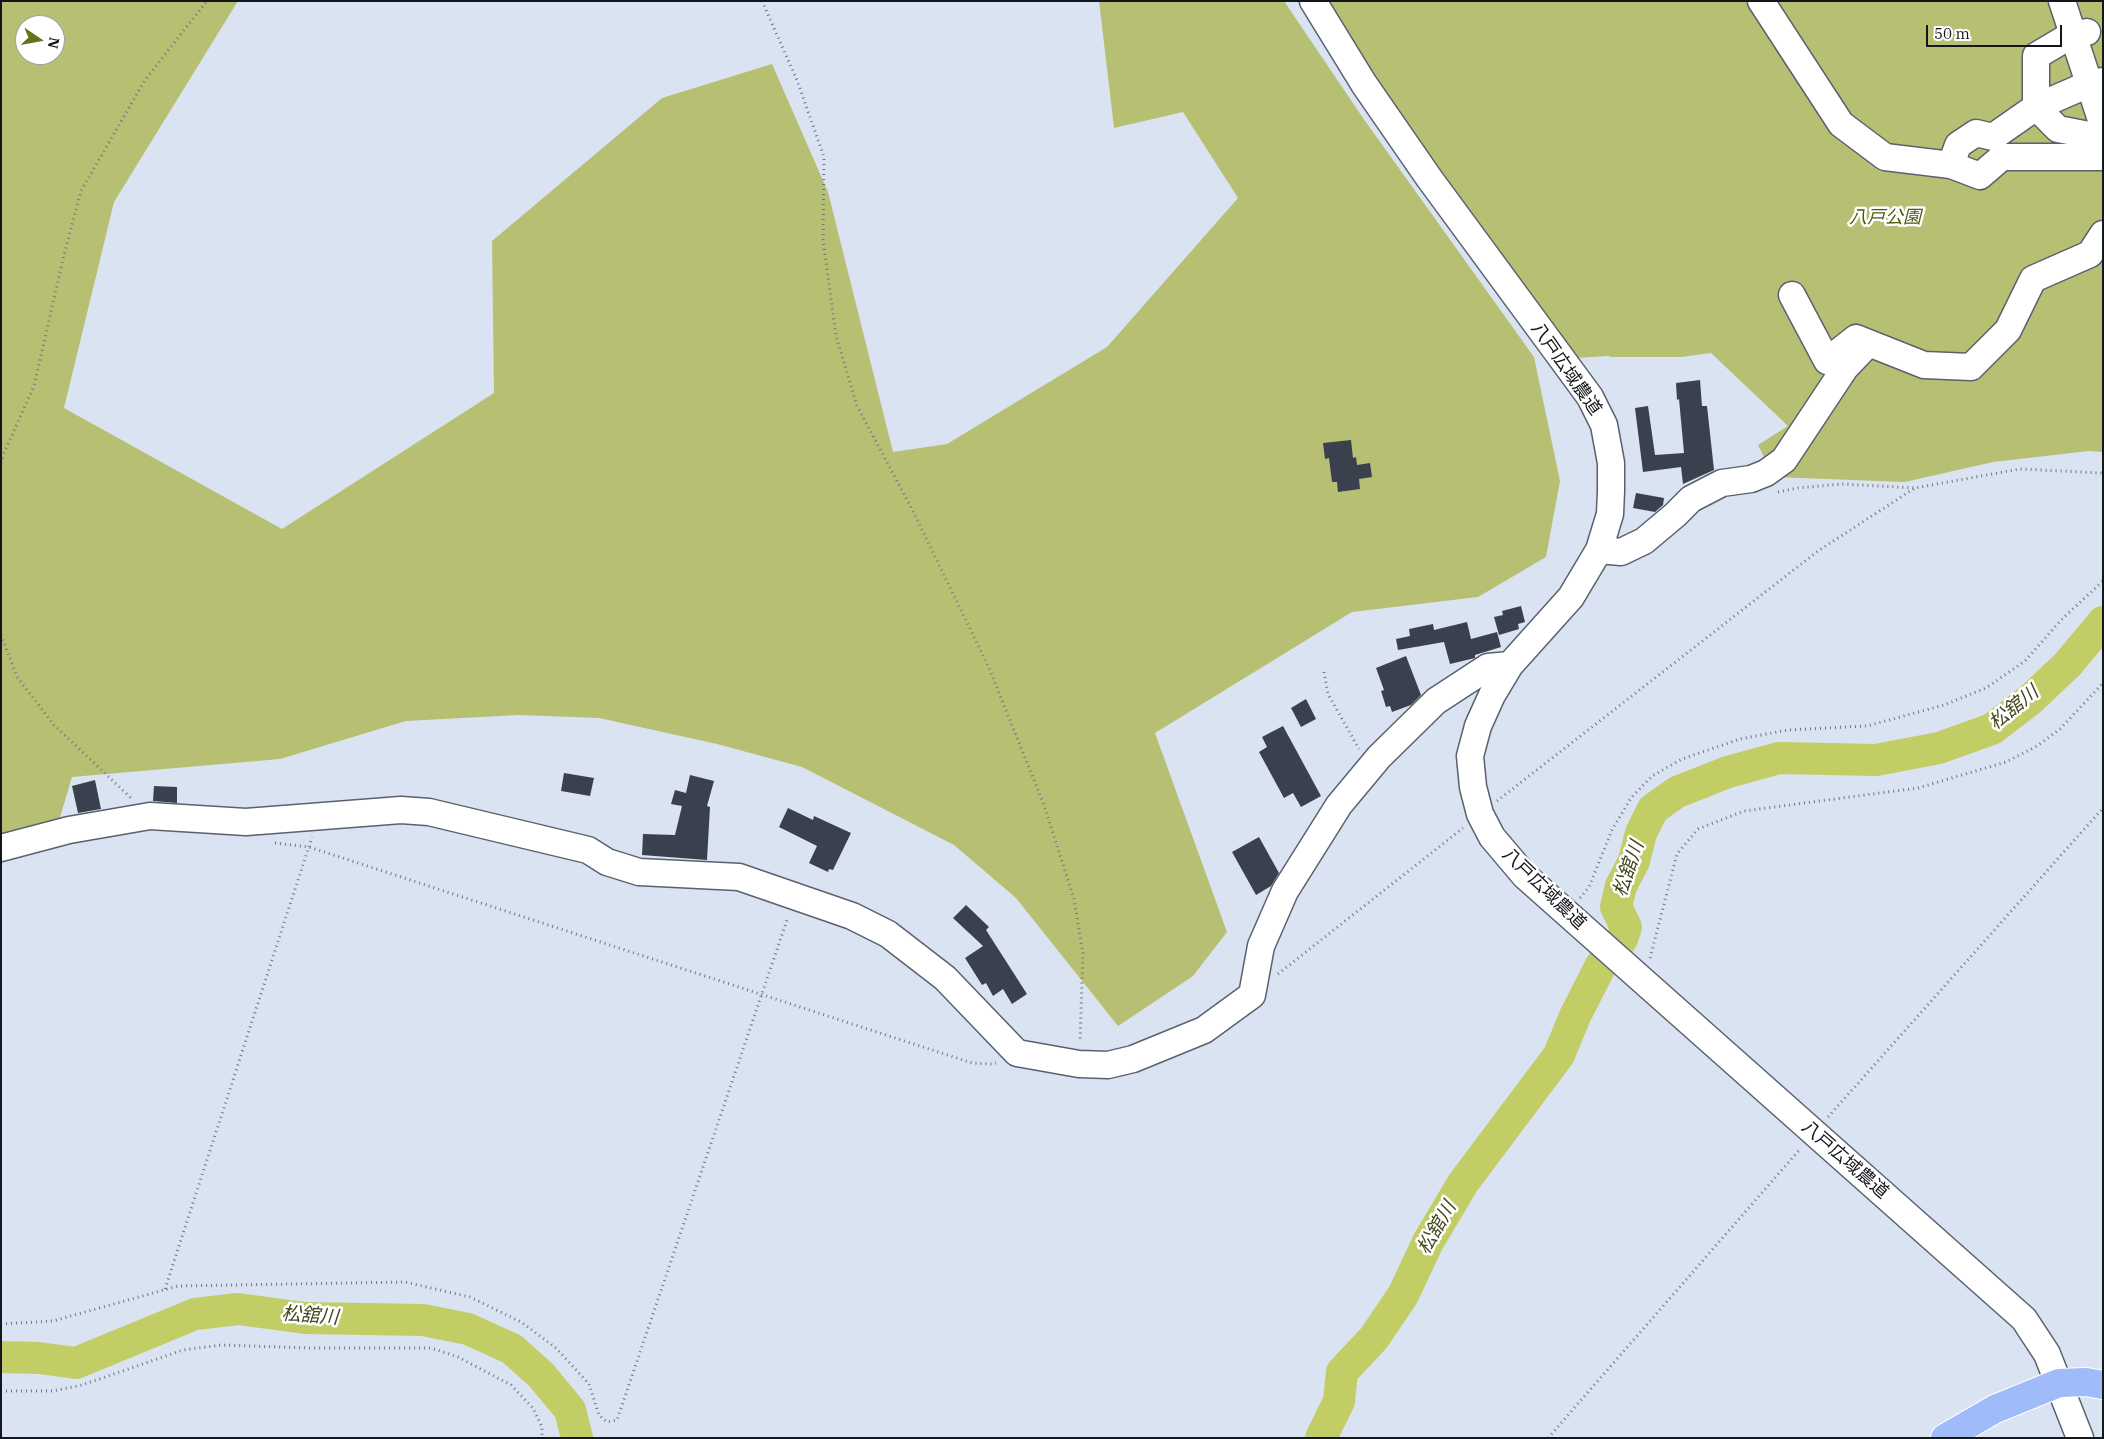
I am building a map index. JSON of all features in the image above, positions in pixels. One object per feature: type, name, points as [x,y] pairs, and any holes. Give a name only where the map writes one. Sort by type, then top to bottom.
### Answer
[{"type":"main road","points":[[1945,1438],[1995,1408],[2059,1383],[2086,1382],[2103,1385]]},
{"type":"street","name":"八戸広域農道","points":[[1313,1],[1364,84],[1428,178],[1590,397],[1604,425],[1611,464],[1610,514],[1599,550],[1571,597],[1510,665],[1492,695],[1478,726],[1470,756],[1473,787],[1480,814],[1492,837],[1525,876],[2024,1319],[2047,1354],[2080,1438]]},
{"type":"street","points":[[1761,1],[1841,124],[1885,157],[1951,165],[1980,176],[1997,147],[2036,107],[2096,83]]},
{"type":"street","points":[[2062,1],[2080,33],[2096,83],[2103,126]]},
{"type":"street","points":[[2080,33],[2036,56],[2036,107],[2058,128],[2089,135],[2103,134]]},
{"type":"street","points":[[1951,165],[1958,145],[1976,133],[1997,147],[2103,157]]},
{"type":"street","points":[[1792,296],[1827,361],[1856,338],[1924,365],[1971,367],[2008,330],[2033,279],[2090,254],[2103,234]]},
{"type":"street","points":[[1599,550],[1621,552],[1644,541],[1691,499],[1722,483],[1751,479],[1766,473],[1784,460],[1845,368],[1870,343]]},
{"type":"street","points":[[1,848],[69,830],[150,816],[246,822],[401,810],[429,812],[588,850],[607,862],[639,872],[739,877],[852,916],[888,934],[945,978],[1017,1052],[1079,1064],[1108,1065],[1133,1059],[1204,1030],[1252,995],[1261,946],[1285,891],[1338,805],[1370,767],[1436,701],[1488,667],[1510,665]]},
{"type":"path","points":[[1,464],[4,453],[34,386],[64,255],[81,191],[145,80],[207,1]]},
{"type":"path","points":[[762,1],[797,80],[824,157],[824,249],[836,336],[857,406],[913,511],[989,668],[1044,806],[1074,898],[1083,953],[1079,1064]]},
{"type":"path","points":[[1771,494],[1798,488],[1842,484],[1915,488],[2020,469],[2103,473]]},
{"type":"path","points":[[1252,995],[1480,814],[1818,551],[1915,488]]},
{"type":"path","points":[[1571,917],[1589,887],[1612,830],[1631,798],[1652,776],[1682,759],[1740,739],[1788,730],[1867,726],[1944,705],[1986,688],[2025,661],[2061,620],[2103,581]]},
{"type":"path","points":[[1,635],[17,677],[54,725],[150,816]]},
{"type":"path","points":[[1324,672],[1328,694],[1370,767]]},
{"type":"path","points":[[1638,977],[1650,959],[1677,854],[1698,829],[1744,811],[1918,788],[2006,762],[2037,746],[2060,729],[2103,683]]},
{"type":"path","points":[[1548,1438],[1814,1133],[2103,808]]},
{"type":"path","points":[[165,1289],[319,816]]},
{"type":"path","points":[[270,843],[308,847],[972,1062],[993,1064],[1017,1052]]},
{"type":"path","points":[[1,1324],[53,1321],[178,1286],[405,1282],[470,1297],[521,1322],[556,1348],[589,1384],[599,1415],[607,1422],[616,1420],[795,895]]},
{"type":"path","points":[[1,1391],[54,1391],[82,1385],[183,1350],[221,1345],[310,1348],[431,1348],[458,1357],[511,1385],[533,1408],[542,1427],[542,1438]]},
{"type":"green space","points":[[1,1],[238,1],[114,202],[64,408],[282,529],[494,393],[492,241],[662,98],[772,64],[828,192],[893,452],[947,444],[1107,347],[1238,198],[1183,112],[1114,128],[1099,1],[1284,1],[1363,118],[1534,357],[1560,481],[1546,557],[1478,597],[1352,612],[1155,733],[1227,932],[1193,976],[1118,1026],[1016,898],[954,845],[802,767],[717,744],[599,718],[519,715],[406,721],[280,759],[72,777],[58,824],[1,845]]},
{"type":"green space","name":"八戸公園","points":[[1326,1],[2103,1],[2103,452],[2089,451],[1993,462],[1905,482],[1774,477],[1758,445],[1788,426],[1711,353],[1681,357],[1608,356],[1576,358],[1445,186]]},
{"type":"building","points":[[1700,380],[1702,406],[1707,406],[1714,470],[1683,484],[1681,467],[1643,472],[1635,408],[1648,406],[1655,455],[1684,453],[1676,383]]},
{"type":"building","points":[[1351,440],[1353,458],[1356,457],[1357,465],[1370,463],[1372,477],[1359,479],[1360,489],[1338,492],[1337,482],[1332,482],[1329,458],[1325,459],[1323,443]]},
{"type":"building","points":[[1636,493],[1664,498],[1663,505],[1655,512],[1633,508]]},
{"type":"building","points":[[1521,606],[1525,622],[1518,624],[1519,629],[1499,635],[1494,617],[1503,615],[1502,611]]},
{"type":"building","points":[[1467,622],[1471,639],[1497,632],[1501,647],[1475,655],[1475,658],[1450,664],[1444,642],[1398,650],[1396,639],[1410,636],[1409,629],[1433,624],[1434,630]]},
{"type":"building","points":[[1406,656],[1421,695],[1411,705],[1392,712],[1390,706],[1386,707],[1381,691],[1384,690],[1376,668]]},
{"type":"building","points":[[1306,699],[1316,719],[1301,727],[1291,708]]},
{"type":"building","points":[[1283,726],[1321,796],[1301,807],[1293,793],[1284,798],[1259,752],[1267,747],[1262,737]]},
{"type":"building","points":[[564,773],[594,778],[590,796],[561,791]]},
{"type":"building","points":[[690,775],[714,781],[707,806],[710,807],[707,860],[642,855],[643,834],[675,835],[682,806],[671,804],[675,790],[686,793]]},
{"type":"building","points":[[95,780],[101,809],[78,813],[72,786]]},
{"type":"building","points":[[154,786],[177,787],[177,803],[153,801]]},
{"type":"building","points":[[788,808],[813,820],[814,816],[851,833],[833,870],[829,869],[828,872],[809,863],[817,846],[779,827]]},
{"type":"building","points":[[1259,837],[1279,873],[1271,886],[1256,895],[1232,852]]},
{"type":"building","points":[[966,905],[989,927],[986,930],[1027,994],[1012,1004],[1003,989],[993,996],[986,983],[982,985],[965,958],[983,946],[953,918]]},
{"type":"waterway","name":"松舘川","points":[[1321,1438],[1339,1401],[1342,1372],[1374,1338],[1403,1295],[1428,1242],[1463,1183],[1559,1055],[1575,1016],[1601,965],[1622,939],[1626,927],[1616,907],[1621,886],[1634,861],[1641,833],[1653,809],[1677,792],[1728,772],[1779,758],[1876,760],[1939,748],[1992,729],[2031,699],[2068,664],[2103,622]]},
{"type":"waterway","name":"松舘川","points":[[1,1357],[39,1358],[76,1363],[195,1314],[238,1309],[305,1318],[423,1320],[468,1329],[512,1349],[541,1375],[570,1410],[577,1438]]}]
